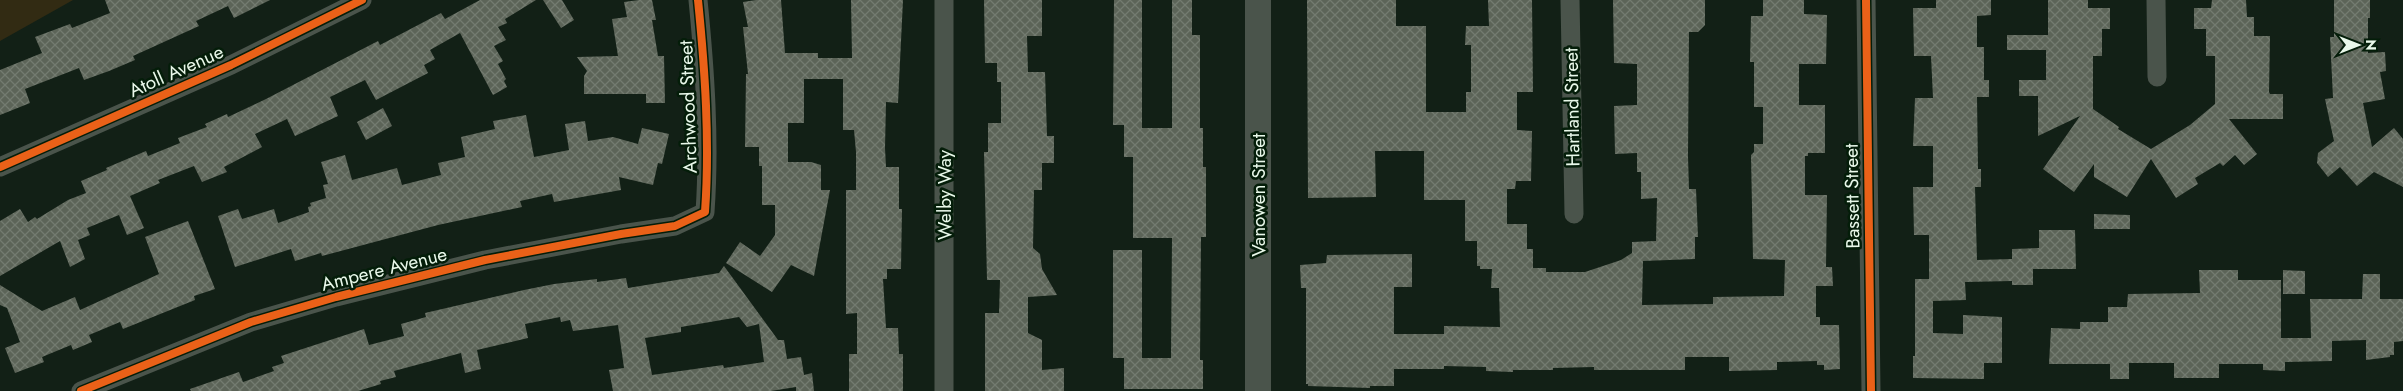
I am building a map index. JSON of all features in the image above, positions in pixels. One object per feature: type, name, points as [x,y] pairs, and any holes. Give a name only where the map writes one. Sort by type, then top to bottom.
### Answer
[{"type":"main road","name":"Vanowen Street","points":[[1258,0],[1258,391]]},
{"type":"street","name":"Atoll Avenue","points":[[0,167],[231,65],[362,0]]},
{"type":"street","name":"Archwood Street","points":[[698,0],[703,47],[707,180],[705,212]]},
{"type":"street","name":"Welby Way","points":[[944,0],[944,391]]},
{"type":"street","name":"Hartland Street","points":[[1570,0],[1574,214]]},
{"type":"street","name":"Bassett Street","points":[[1866,0],[1871,391]]},
{"type":"street","points":[[2156,0],[2157,77]]},
{"type":"street","name":"Ampere Avenue","points":[[81,391],[250,322],[336,297],[485,260],[621,234],[676,226],[705,212]]},
{"type":"shaded area","points":[[0,0],[73,0],[0,41]]},
{"type":"building","points":[[105,0],[270,0],[234,18],[228,6],[196,21],[199,26],[133,56],[135,60],[109,71],[84,80],[79,68],[25,89],[30,103],[0,115],[0,70],[42,53],[35,37],[70,24],[72,28],[110,13]]},
{"type":"building","points":[[480,0],[536,0],[505,19],[507,23],[498,27],[506,40],[494,46],[503,61],[498,64],[506,79],[504,81],[507,87],[493,95],[460,33],[430,50],[435,59],[424,65],[428,73],[376,100],[365,80],[330,97],[338,116],[295,136],[287,119],[255,134],[262,147],[224,167],[227,172],[202,182],[194,166],[158,180],[160,183],[130,196],[144,228],[127,235],[119,215],[87,228],[90,235],[78,240],[85,259],[70,267],[60,241],[0,276],[0,221],[20,209],[28,222],[35,217],[37,219],[68,200],[86,193],[81,181],[107,170],[106,168],[146,151],[148,156],[180,143],[178,138],[207,127],[205,124],[227,114],[228,117],[266,99],[378,41],[380,45],[441,13],[445,19]]},
{"type":"building","points":[[543,0],[562,0],[574,20],[561,28]]},
{"type":"building","points":[[652,0],[656,20],[652,20],[658,56],[664,56],[665,103],[646,103],[646,94],[584,94],[584,76],[587,71],[577,57],[618,56],[612,19],[627,17],[624,2]]},
{"type":"building","points":[[781,0],[785,53],[818,53],[818,58],[852,58],[851,0],[903,0],[898,103],[886,102],[885,148],[886,167],[899,167],[899,209],[902,209],[901,269],[887,269],[887,279],[883,279],[886,328],[898,328],[899,354],[903,354],[903,391],[849,391],[849,354],[857,354],[857,313],[846,314],[846,190],[856,190],[856,152],[854,130],[843,130],[843,79],[804,79],[804,123],[788,123],[788,162],[811,162],[821,165],[821,190],[830,190],[814,276],[791,265],[772,292],[726,263],[740,242],[760,256],[775,235],[775,205],[762,205],[762,166],[759,166],[759,147],[745,147],[746,74],[748,74],[743,27],[748,27],[743,2]]},
{"type":"building","points":[[984,0],[1042,0],[1042,36],[1027,36],[1028,72],[1045,72],[1047,136],[1054,136],[1054,163],[1042,163],[1042,190],[1034,190],[1033,248],[1040,254],[1042,269],[1057,295],[1028,297],[1028,333],[1042,340],[1042,370],[1064,368],[1064,391],[985,391],[985,313],[999,313],[1000,280],[987,280],[984,152],[988,152],[988,123],[1001,123],[1001,82],[997,82],[997,63],[985,63]]},
{"type":"building","points":[[1114,0],[1142,0],[1142,128],[1172,128],[1172,0],[1192,0],[1192,35],[1200,35],[1200,128],[1203,128],[1203,167],[1206,167],[1206,237],[1201,237],[1200,360],[1203,360],[1203,389],[1124,389],[1124,358],[1113,358],[1113,250],[1142,250],[1142,358],[1171,358],[1172,238],[1133,238],[1133,157],[1124,157],[1124,125],[1113,125]]},
{"type":"building","points":[[1307,0],[1396,0],[1396,26],[1426,26],[1426,112],[1466,112],[1466,92],[1471,92],[1471,45],[1465,45],[1466,26],[1489,26],[1488,0],[1532,0],[1533,92],[1517,92],[1517,130],[1532,131],[1531,181],[1516,181],[1515,189],[1507,189],[1507,224],[1527,224],[1527,249],[1533,249],[1533,268],[1546,268],[1546,272],[1585,272],[1621,260],[1632,253],[1632,242],[1656,241],[1657,198],[1641,199],[1641,172],[1637,172],[1637,153],[1615,154],[1614,106],[1637,105],[1637,64],[1614,63],[1613,0],[1705,0],[1705,25],[1698,32],[1689,32],[1688,156],[1689,189],[1696,189],[1698,237],[1695,237],[1695,259],[1643,261],[1642,305],[1713,304],[1713,297],[1784,296],[1785,260],[1753,259],[1751,155],[1754,152],[1754,144],[1763,144],[1763,107],[1754,107],[1754,62],[1750,62],[1751,16],[1763,16],[1763,0],[1804,0],[1804,14],[1827,15],[1826,64],[1799,64],[1799,105],[1825,105],[1825,153],[1808,153],[1808,156],[1805,156],[1805,195],[1827,195],[1826,267],[1832,267],[1833,286],[1816,286],[1816,317],[1820,317],[1820,325],[1839,325],[1840,369],[1824,370],[1824,365],[1817,365],[1817,361],[1777,362],[1777,370],[1729,371],[1729,357],[1685,357],[1685,370],[1594,370],[1594,367],[1513,370],[1513,372],[1486,371],[1486,367],[1444,366],[1444,369],[1394,369],[1394,386],[1370,386],[1370,388],[1308,386],[1306,384],[1306,288],[1301,288],[1300,265],[1326,263],[1327,255],[1412,254],[1412,287],[1394,287],[1394,334],[1444,334],[1444,326],[1500,327],[1499,288],[1491,288],[1492,269],[1480,269],[1480,266],[1477,266],[1477,241],[1465,241],[1465,200],[1424,200],[1424,151],[1375,151],[1376,197],[1308,198]]},
{"type":"building","points":[[1936,0],[1991,0],[1991,15],[1977,16],[1977,47],[1984,47],[1984,80],[1989,80],[1989,97],[1977,97],[1978,169],[1981,169],[1981,187],[1975,187],[1977,260],[2012,259],[2012,249],[2039,248],[2039,230],[2075,230],[2076,269],[2033,269],[2033,285],[2012,285],[2012,281],[1965,282],[1966,300],[1933,301],[1933,333],[1963,334],[1963,315],[2002,317],[2002,363],[1984,363],[1984,379],[1913,378],[1913,356],[1915,356],[1915,279],[1929,279],[1929,235],[1914,235],[1913,187],[1933,187],[1933,146],[1913,146],[1915,98],[1933,98],[1931,56],[1914,56],[1913,8],[1936,8]]},
{"type":"building","points":[[2048,0],[2088,0],[2088,8],[2110,8],[2110,29],[2102,29],[2102,56],[2093,56],[2093,109],[2119,127],[2118,129],[2151,149],[2190,125],[2215,104],[2215,56],[2206,56],[2206,29],[2194,29],[2194,8],[2211,8],[2212,0],[2246,0],[2247,17],[2254,17],[2254,36],[2270,36],[2269,92],[2270,94],[2283,94],[2283,119],[2229,119],[2257,154],[2244,165],[2235,155],[2223,166],[2220,163],[2195,178],[2198,184],[2176,198],[2151,159],[2127,197],[2094,177],[2094,164],[2074,192],[2043,169],[2080,116],[2038,136],[2038,96],[2019,96],[2019,80],[2046,80],[2046,50],[2007,50],[2007,35],[2048,35]]},
{"type":"building","points":[[2334,0],[2370,0],[2368,53],[2385,52],[2386,71],[2380,72],[2385,99],[2363,103],[2372,147],[2394,128],[2403,139],[2403,187],[2374,172],[2357,186],[2340,167],[2328,177],[2317,163],[2318,153],[2334,141],[2325,99],[2333,98],[2330,37],[2334,37]]},
{"type":"building","points":[[383,108],[392,126],[366,140],[357,122]]},
{"type":"building","points":[[526,115],[534,157],[569,150],[565,124],[585,121],[588,141],[613,137],[638,144],[642,128],[669,134],[662,164],[658,163],[653,185],[619,177],[621,190],[554,202],[552,194],[520,201],[522,207],[438,225],[322,256],[321,253],[295,261],[291,249],[235,267],[218,216],[238,209],[242,219],[274,209],[278,223],[309,212],[308,207],[311,206],[310,203],[326,198],[323,185],[328,184],[321,162],[345,155],[352,180],[397,168],[402,185],[441,175],[438,163],[465,157],[461,137],[495,129],[493,121]]},
{"type":"building","points":[[2094,214],[2130,215],[2130,229],[2094,229]]},
{"type":"building","points":[[188,221],[215,289],[194,296],[195,300],[123,329],[120,322],[89,335],[92,342],[73,350],[71,345],[42,357],[44,362],[15,373],[5,348],[20,342],[7,308],[0,305],[0,285],[42,311],[75,297],[80,310],[159,274],[145,237]]},
{"type":"building","points":[[724,266],[778,340],[784,340],[787,359],[801,357],[804,375],[812,373],[814,391],[796,391],[796,387],[771,391],[613,391],[609,370],[624,368],[618,325],[573,331],[570,320],[561,322],[560,317],[525,324],[528,338],[477,350],[481,369],[465,373],[461,353],[394,371],[396,377],[380,381],[381,384],[358,391],[191,391],[190,389],[239,372],[243,382],[274,371],[272,367],[284,363],[281,356],[364,329],[369,345],[404,336],[401,324],[426,317],[425,313],[524,290],[554,284],[597,279],[597,282],[626,278],[628,288],[719,273]],"holes":[[[739,317],[747,327],[759,324],[764,362],[724,368],[723,365],[652,375],[645,338],[681,332],[681,327]]]},
{"type":"building","points":[[2199,270],[2238,270],[2238,280],[2281,280],[2281,338],[2311,338],[2310,299],[2362,299],[2363,274],[2380,274],[2380,299],[2403,299],[2403,341],[2394,342],[2394,355],[2366,360],[2366,340],[2332,341],[2332,361],[2285,362],[2285,371],[2263,370],[2263,364],[2219,364],[2219,378],[2174,378],[2174,363],[2129,363],[2129,379],[2110,379],[2110,364],[2049,364],[2051,328],[2080,329],[2080,322],[2108,322],[2108,307],[2127,307],[2128,294],[2200,293]]},
{"type":"building","points":[[2283,270],[2305,271],[2305,294],[2283,294]]},
{"type":"cycle path","points":[[0,167],[231,65],[362,0]]},
{"type":"cycle path","points":[[81,391],[251,322],[336,297],[485,260],[621,234],[675,226],[705,212],[706,106],[698,0]]},
{"type":"cycle path","points":[[1866,0],[1871,391]]}]
